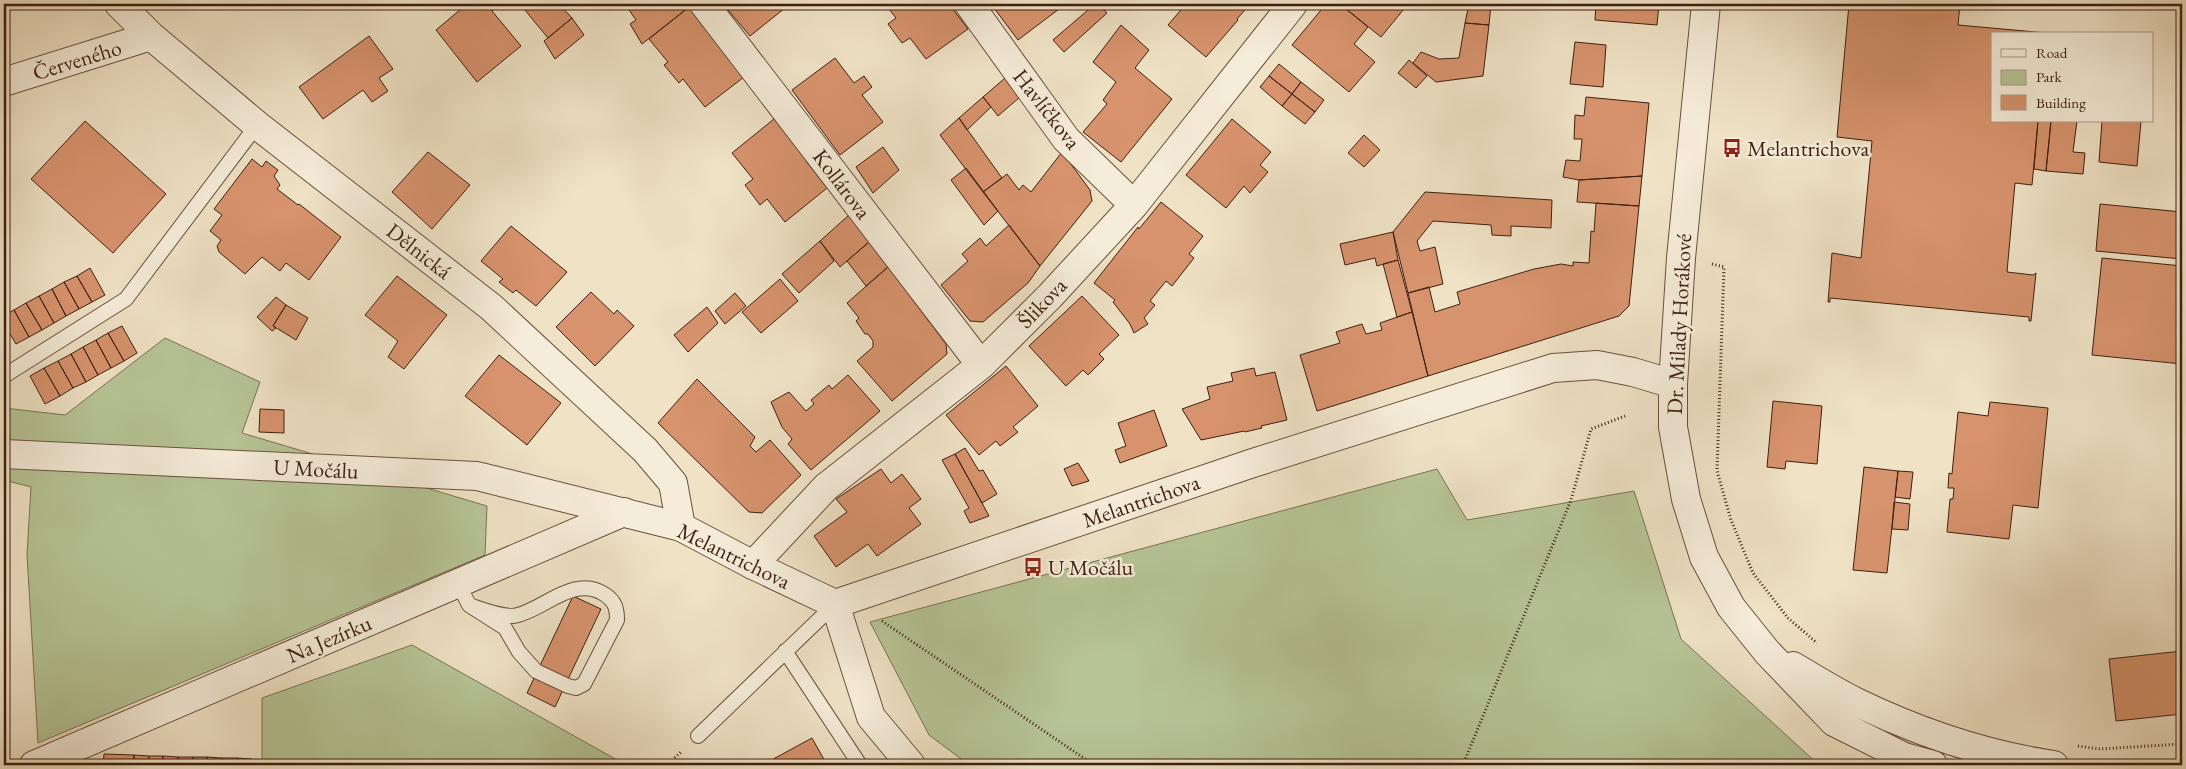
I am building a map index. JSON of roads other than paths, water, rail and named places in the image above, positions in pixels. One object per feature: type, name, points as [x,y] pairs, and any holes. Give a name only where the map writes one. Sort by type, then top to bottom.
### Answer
[{"type":"street","name":"Dělnická","points":[[119,4],[151,36],[257,125],[491,307],[645,450],[673,483],[681,527]]},
{"type":"street","name":"Kollárova","points":[[704,4],[980,365]]},
{"type":"street","name":"Havlíčkova","points":[[969,4],[1066,139],[1134,205]]},
{"type":"street","name":"Šlikova","points":[[752,565],[826,487],[980,365],[1050,296],[1134,205],[1293,4]]},
{"type":"street","name":"Dr. Milady Horákové","points":[[1706,4],[1681,258],[1672,384],[1673,427],[1686,500],[1704,557],[1731,607],[1767,652],[1834,722],[1904,757],[1933,765]]},
{"type":"street","name":"Červeného","points":[[4,82],[151,36]]},
{"type":"street","name":"Melantrichova","points":[[624,512],[681,527],[752,565],[834,604],[1253,463],[1553,368],[1597,365],[1633,372],[1672,384]]},
{"type":"street","name":"U Močálu","points":[[4,454],[477,476],[624,512]]},
{"type":"street","name":"Na Jezírku","points":[[34,765],[463,594],[624,512]]},
{"type":"street","points":[[834,604],[872,717],[911,765]]},
{"type":"street","name":"Dr. Milady Horákové","points":[[1767,652],[1855,701],[1924,732],[2014,759],[2054,765]]},
{"type":"lane","points":[[4,376],[126,300],[257,125]]},
{"type":"lane","points":[[574,588],[587,588],[602,592],[610,598],[617,608],[617,620],[584,684],[576,688],[536,670],[519,652],[505,628],[463,594],[494,613],[517,616],[574,588]]},
{"type":"lane","points":[[698,736],[834,604]]},
{"type":"lane","points":[[785,651],[860,765]]},
{"type":"place","name":"Melantrichova","points":[[1732,148]]},
{"type":"place","name":"U Močálu","points":[[1033,567]]}]
